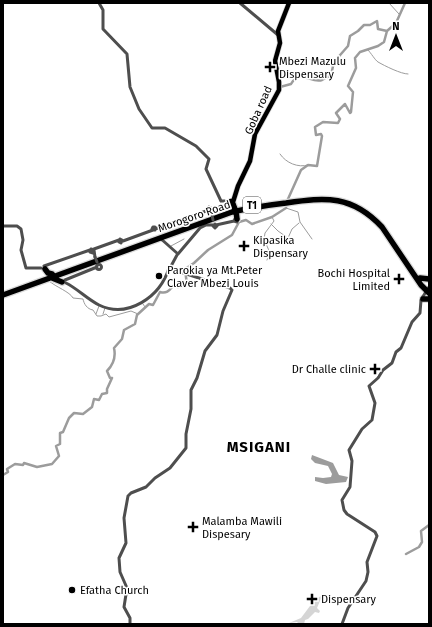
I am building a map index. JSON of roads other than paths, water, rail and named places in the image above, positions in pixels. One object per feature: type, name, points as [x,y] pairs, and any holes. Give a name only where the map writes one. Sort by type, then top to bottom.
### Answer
[{"type":"highway","name":"Morogoro Road","points":[[51,276],[232,205],[313,197],[333,197],[351,201],[378,219],[428,289]]},
{"type":"highway","name":"Morogoro Road","points":[[3,293],[162,240],[232,205],[256,207],[324,199],[343,201],[360,208],[382,227],[428,289]]},
{"type":"highway","points":[[232,205],[235,220]]},
{"type":"highway","points":[[248,211],[256,207]]},
{"type":"highway","points":[[43,268],[51,276],[64,281]]},
{"type":"highway","points":[[420,278],[429,279]]},
{"type":"main road","name":"Goba road","points":[[232,205],[250,161],[255,134],[278,90],[279,82],[276,61],[280,45],[279,35],[281,21],[289,3]]},
{"type":"street","points":[[99,3],[103,12],[103,29],[127,54],[129,86],[146,120],[152,128],[163,127],[196,146],[209,159],[206,169],[221,201],[232,205]]},
{"type":"street","points":[[240,3],[279,35]]},
{"type":"street","points":[[3,226],[14,225],[21,229],[23,240],[21,250],[26,268],[43,268],[154,228],[232,205]]},
{"type":"street","points":[[210,211],[215,224]]},
{"type":"street","points":[[64,281],[100,305],[111,309],[125,309],[136,306],[147,300],[158,287],[178,255],[200,228],[206,225],[224,224],[235,220]]},
{"type":"street","points":[[162,240],[178,255]]},
{"type":"street","points":[[64,281],[97,266],[92,251]]},
{"type":"street","points":[[130,624],[130,618],[124,607],[127,588],[120,572],[119,558],[126,543],[124,518],[128,496],[131,493],[146,487],[154,478],[170,468],[186,448],[186,434],[191,409],[191,390],[198,377],[205,351],[217,334],[224,308],[230,297],[232,288],[170,269]]},
{"type":"street","points":[[342,624],[351,604],[366,582],[367,562],[371,549],[376,543],[377,535],[344,510],[342,499],[350,487],[352,459],[349,450],[363,428],[372,420],[375,404],[369,386],[378,378],[383,370],[392,363],[396,352],[401,348],[412,322],[420,312],[428,289]]},
{"type":"waterway","points":[[389,3],[399,14]]},
{"type":"waterway","points":[[288,199],[301,170],[308,165],[317,166],[322,136],[321,134],[316,135],[315,127],[323,122],[338,123],[340,119],[336,113],[345,104],[350,113],[351,112],[353,92],[348,86],[356,68],[355,58],[360,52],[378,46],[384,42],[387,31],[396,23],[405,3]]},
{"type":"waterway","points":[[280,87],[291,84],[294,79],[298,77],[318,81],[331,75],[334,62],[348,46],[350,36],[364,25],[370,25],[377,21],[378,29],[387,31]]},
{"type":"waterway","points":[[368,50],[378,62],[389,68],[408,74]]},
{"type":"waterway","points":[[280,154],[292,164],[300,166],[308,165]]},
{"type":"waterway","points":[[3,475],[8,472],[7,469],[15,464],[23,465],[24,463],[37,467],[52,464],[59,456],[56,446],[60,444],[60,433],[63,432],[69,418],[74,413],[83,414],[92,407],[94,399],[99,400],[102,394],[107,393],[107,389],[112,378],[110,378],[107,371],[114,361],[114,348],[122,339],[124,330],[135,324],[137,315],[149,304],[153,305],[160,292],[167,292],[173,286],[178,287],[187,285],[185,269],[208,250],[232,235],[239,222],[246,220],[252,224],[272,217],[286,208],[286,205]]},
{"type":"waterway","points":[[286,208],[298,212],[300,222],[312,239]]},
{"type":"waterway","points":[[267,260],[270,253],[264,239],[265,233],[274,221],[272,217]]},
{"type":"waterway","points":[[271,224],[288,238],[292,229],[299,223]]},
{"type":"waterway","points":[[171,246],[184,239]]},
{"type":"waterway","points":[[49,281],[73,298],[83,299],[86,306],[93,310],[97,316],[106,314],[109,317],[131,311],[138,314]]},
{"type":"waterway","points":[[96,314],[99,306]]},
{"type":"waterway","points":[[103,314],[105,308]]},
{"type":"waterway","points":[[406,554],[419,547],[422,542],[421,531],[429,525]]},
{"type":"place","name":"Mbezi Mazulu Dispensary","points":[[270,67]]},
{"type":"place","name":"Kipasika Dispensary","points":[[244,246]]},
{"type":"place","name":"Parokia ya Mt.Peter Claver Mbezi Louis","points":[[159,276]]},
{"type":"place","name":"Bochi Hospital Limited","points":[[399,279]]},
{"type":"place","name":"Dr Challe clinic","points":[[375,369]]},
{"type":"place","name":"Malamba Mawili Dispesary","points":[[193,527]]},
{"type":"place","name":"Efatha Church","points":[[72,590]]},
{"type":"place","name":"Dispensary","points":[[312,599]]},
{"type":"district","name":"MSIGANI","points":[[259,447]]}]
